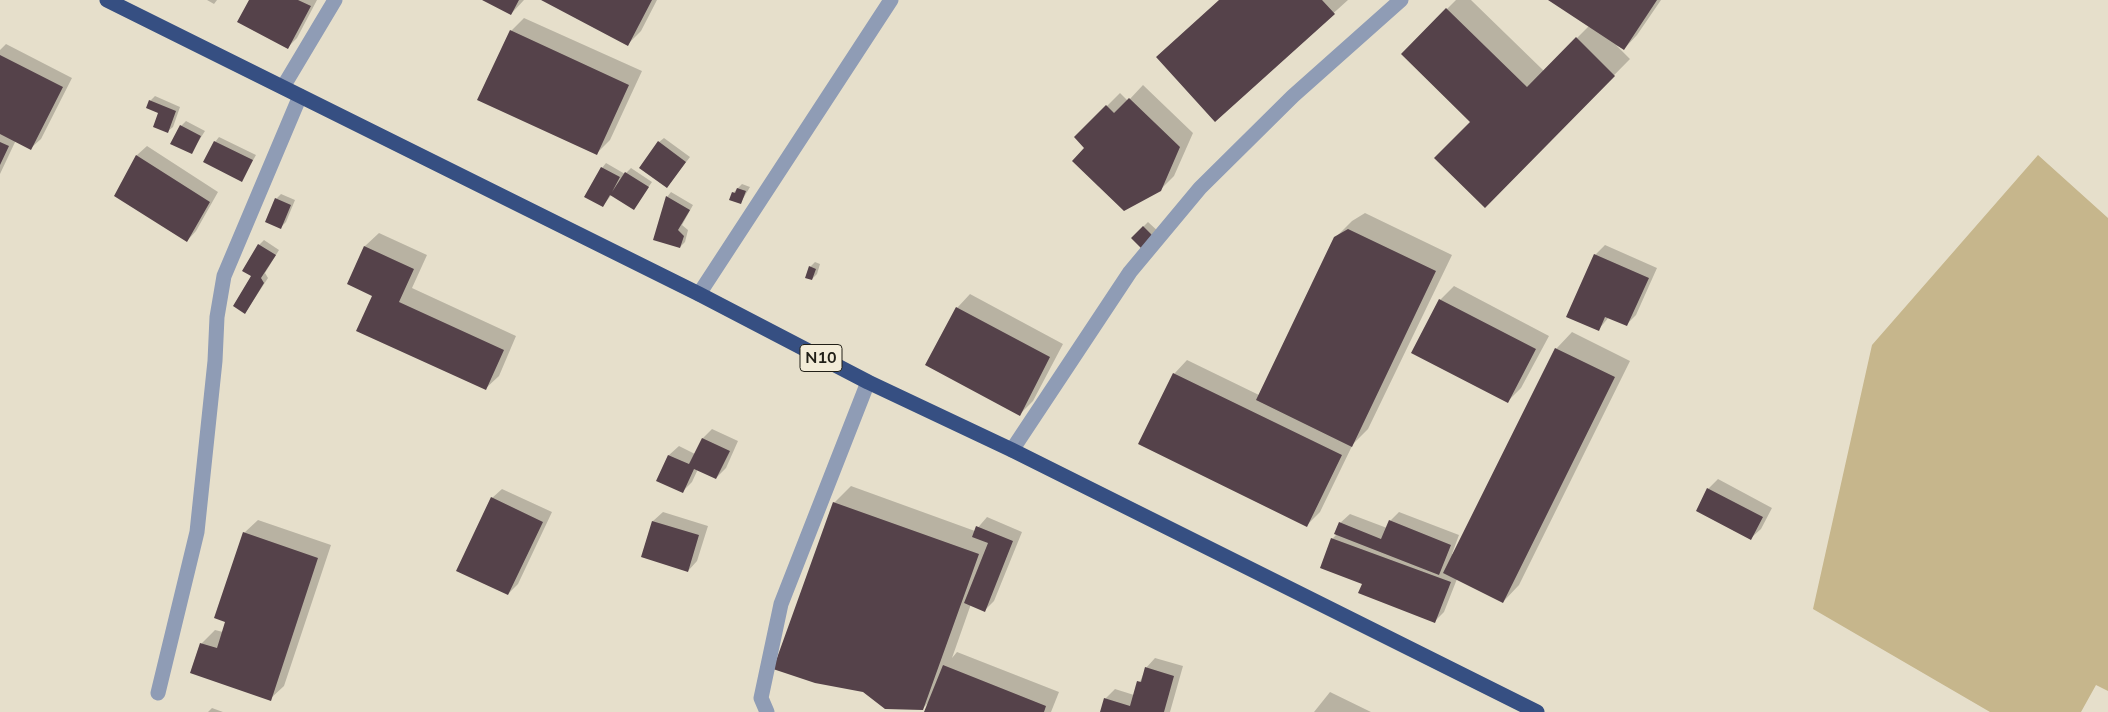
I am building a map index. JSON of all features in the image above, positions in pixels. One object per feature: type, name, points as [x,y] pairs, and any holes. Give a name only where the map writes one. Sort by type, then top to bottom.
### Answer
[{"type":"highway","name":"N10","points":[[107,0],[699,294],[868,382],[1012,450],[1537,712]]},
{"type":"street","points":[[283,87],[335,0]]},
{"type":"street","points":[[699,294],[890,0]]},
{"type":"street","points":[[1012,450],[1130,272],[1200,188],[1293,96],[1401,0]]},
{"type":"street","points":[[158,693],[196,532],[215,361],[217,317],[224,276],[300,96]]},
{"type":"street","points":[[766,712],[762,698],[781,604],[868,382]]},
{"type":"shaded area","points":[[2038,155],[2108,218],[2108,691],[2096,685],[2081,712],[1990,712],[1813,609],[1872,345]]},
{"type":"building","points":[[249,0],[298,0],[311,6],[288,49],[237,22]]},
{"type":"building","points":[[482,0],[519,0],[511,15]]},
{"type":"building","points":[[541,0],[652,0],[628,46]]},
{"type":"building","points":[[1219,0],[1322,0],[1335,14],[1215,122],[1156,57]]},
{"type":"building","points":[[1548,0],[1657,0],[1624,50]]},
{"type":"building","points":[[1446,8],[1527,87],[1576,37],[1615,76],[1485,208],[1434,158],[1470,122],[1401,54]]},
{"type":"building","points":[[510,30],[629,85],[597,155],[477,100]]},
{"type":"building","points":[[0,55],[63,87],[31,150],[0,134]]},
{"type":"building","points":[[1129,98],[1180,147],[1161,191],[1124,211],[1072,161],[1084,148],[1074,137],[1106,105],[1114,113]]},
{"type":"building","points":[[149,100],[176,111],[168,133],[153,127],[158,113],[146,108]]},
{"type":"building","points":[[180,125],[201,136],[192,154],[170,144]]},
{"type":"building","points":[[214,141],[253,160],[242,182],[203,162]]},
{"type":"building","points":[[658,141],[686,162],[667,188],[639,168]]},
{"type":"building","points":[[0,142],[9,146],[0,165]]},
{"type":"building","points":[[136,155],[210,202],[187,242],[114,196]]},
{"type":"building","points":[[601,167],[620,177],[612,192],[625,172],[649,187],[634,210],[610,195],[603,207],[584,197]]},
{"type":"building","points":[[737,188],[746,191],[741,204],[729,200],[732,192],[735,193]]},
{"type":"building","points":[[666,196],[690,210],[678,230],[684,236],[680,248],[653,240]]},
{"type":"building","points":[[275,198],[291,205],[281,229],[265,222]]},
{"type":"building","points":[[1143,226],[1156,239],[1144,251],[1131,238]]},
{"type":"building","points":[[1348,229],[1436,271],[1352,447],[1256,400],[1334,237]]},
{"type":"building","points":[[258,244],[276,255],[261,278],[264,283],[245,314],[233,306],[251,276],[242,271]]},
{"type":"building","points":[[364,246],[414,269],[399,302],[504,350],[486,390],[356,331],[372,296],[347,284]]},
{"type":"building","points":[[1594,254],[1649,278],[1627,326],[1605,317],[1599,331],[1566,317]]},
{"type":"building","points":[[809,266],[816,269],[812,280],[805,278]]},
{"type":"building","points":[[1439,299],[1536,349],[1508,403],[1411,353]]},
{"type":"building","points":[[956,307],[1050,357],[1020,416],[925,365]]},
{"type":"building","points":[[1555,348],[1615,377],[1503,603],[1443,573]]},
{"type":"building","points":[[1173,373],[1342,455],[1307,527],[1138,444]]},
{"type":"building","points":[[702,438],[730,451],[716,479],[694,469],[683,493],[656,481],[668,455],[689,464]]},
{"type":"building","points":[[1707,488],[1763,517],[1751,540],[1696,511]]},
{"type":"building","points":[[491,497],[543,522],[508,595],[456,571]]},
{"type":"building","points":[[833,502],[979,554],[923,710],[885,709],[863,692],[815,683],[773,669]]},
{"type":"building","points":[[1389,520],[1451,545],[1439,575],[1334,534],[1339,522],[1381,539]]},
{"type":"building","points":[[652,521],[699,535],[688,572],[641,557]]},
{"type":"building","points":[[976,526],[1013,541],[985,612],[964,603],[988,543],[972,537]]},
{"type":"building","points":[[243,532],[318,558],[271,701],[190,673],[200,643],[217,648],[225,622],[214,618]]},
{"type":"building","points":[[1331,538],[1451,582],[1435,623],[1358,593],[1362,584],[1320,568]]},
{"type":"building","points":[[943,665],[1046,706],[1044,712],[924,712]]},
{"type":"building","points":[[1145,667],[1174,676],[1164,712],[1100,712],[1104,698],[1130,706],[1137,681],[1141,682]]}]
